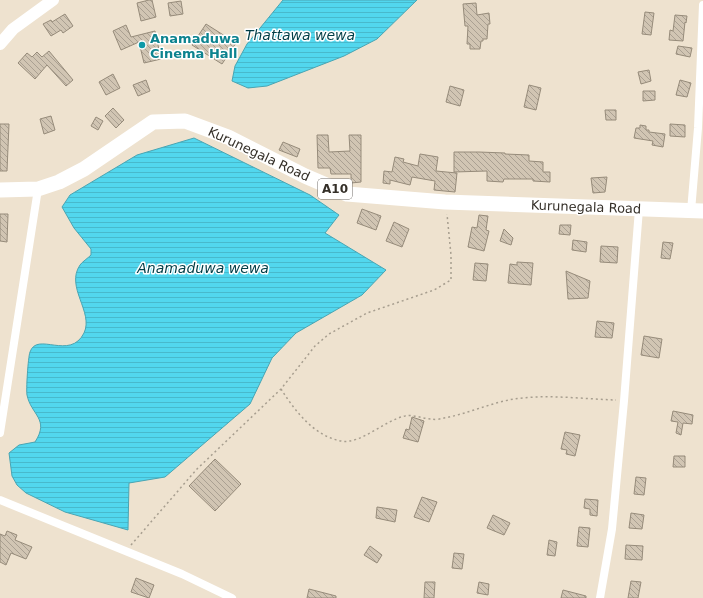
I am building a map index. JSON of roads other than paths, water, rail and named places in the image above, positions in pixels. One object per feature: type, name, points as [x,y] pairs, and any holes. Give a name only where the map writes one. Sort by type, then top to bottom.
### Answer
[{"type":"highway","name":"Kurunegala Road","points":[[0,190],[38,189],[58,182],[84,169],[153,122],[185,121],[228,136],[305,176],[347,194],[445,202],[697,211]]},
{"type":"street","points":[[0,44],[13,29],[53,0]]},
{"type":"street","points":[[697,211],[698,128],[703,5]]},
{"type":"street","points":[[0,433],[38,189]]},
{"type":"street","points":[[600,598],[612,529],[640,209]]},
{"type":"street","points":[[0,500],[182,574],[232,598]]},
{"type":"water","name":"Thattawa wewa","points":[[283,0],[417,0],[377,39],[344,56],[267,86],[248,88],[232,81],[235,66],[247,44]]},
{"type":"water","name":"Anamaduwa wewa","points":[[194,138],[310,195],[339,215],[325,233],[386,270],[362,295],[296,333],[272,358],[250,404],[165,477],[129,483],[128,530],[65,512],[26,493],[17,485],[12,476],[9,453],[19,445],[35,442],[41,428],[38,417],[29,402],[27,395],[27,374],[30,352],[34,346],[39,344],[63,346],[71,345],[78,341],[84,333],[86,325],[83,308],[77,291],[76,273],[80,265],[91,255],[91,249],[74,228],[62,207],[70,195],[137,155]]},
{"type":"place","name":"Anamaduwa Cinema Hall","points":[[142,45]]}]
